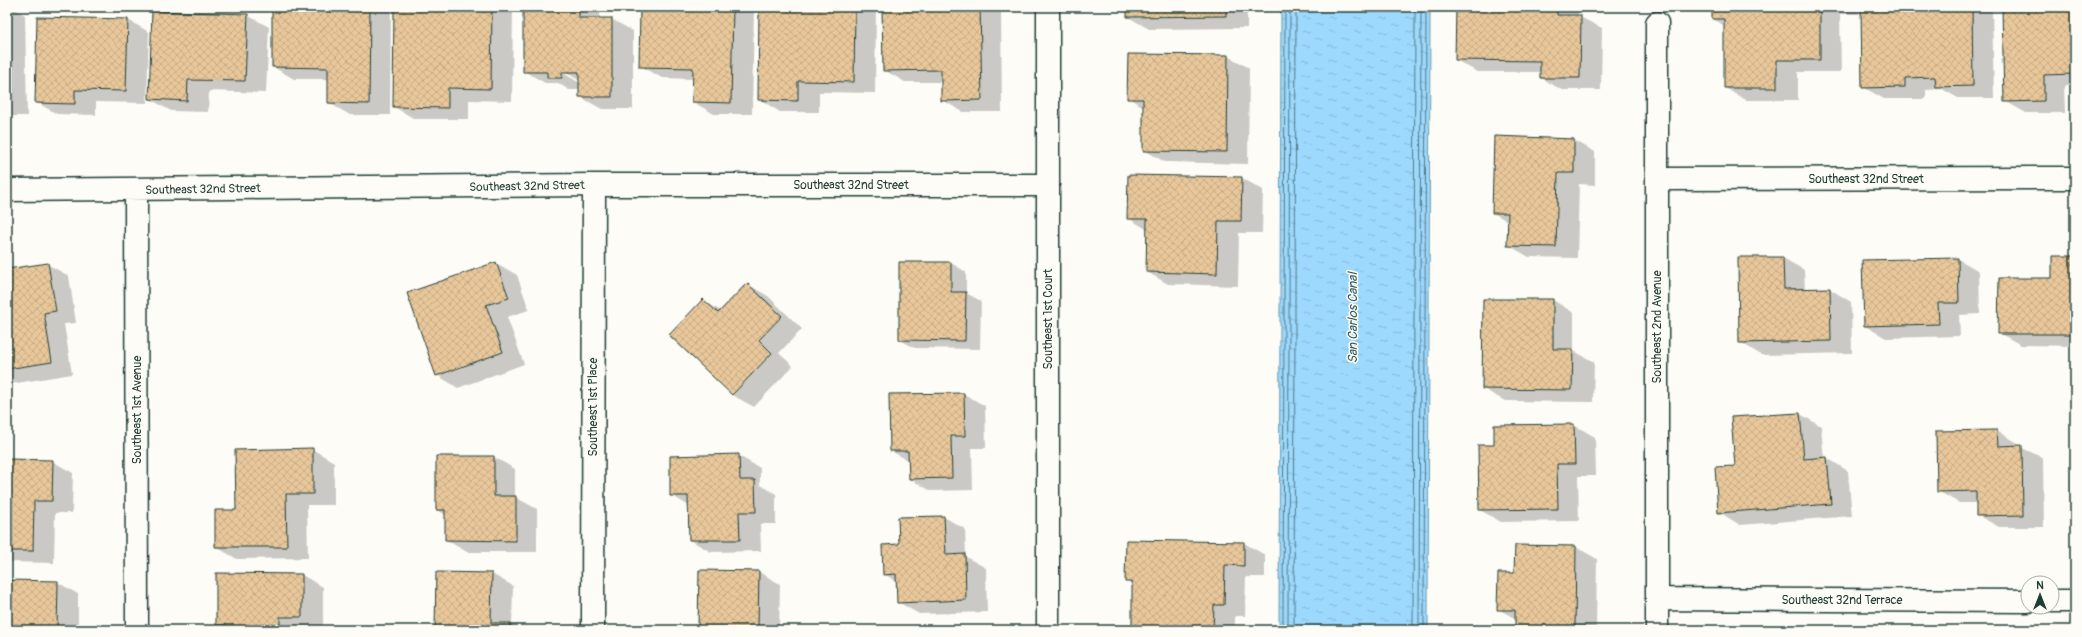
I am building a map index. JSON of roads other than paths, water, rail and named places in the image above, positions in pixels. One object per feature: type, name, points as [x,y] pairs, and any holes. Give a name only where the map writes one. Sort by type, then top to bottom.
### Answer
[{"type":"street","name":"Southeast 1st Court","points":[[1048,7],[1048,630]]},
{"type":"street","name":"Southeast 2nd Avenue","points":[[1657,23],[1657,630]]},
{"type":"street","name":"Southeast 32nd Street","points":[[1657,180],[2075,178]]},
{"type":"street","name":"Southeast 32nd Street","points":[[7,190],[594,185],[1048,185]]},
{"type":"street","name":"Southeast 1st Place","points":[[593,630],[594,185]]},
{"type":"street","name":"Southeast 1st Avenue","points":[[136,190],[137,630]]},
{"type":"street","name":"Southeast 32nd Terrace","points":[[1657,599],[2020,600]]},
{"type":"street","points":[[2060,601],[2075,601]]},
{"type":"water","name":"San Carlos Canal","points":[[1281,7],[1430,7],[1428,630],[1279,630]]}]
